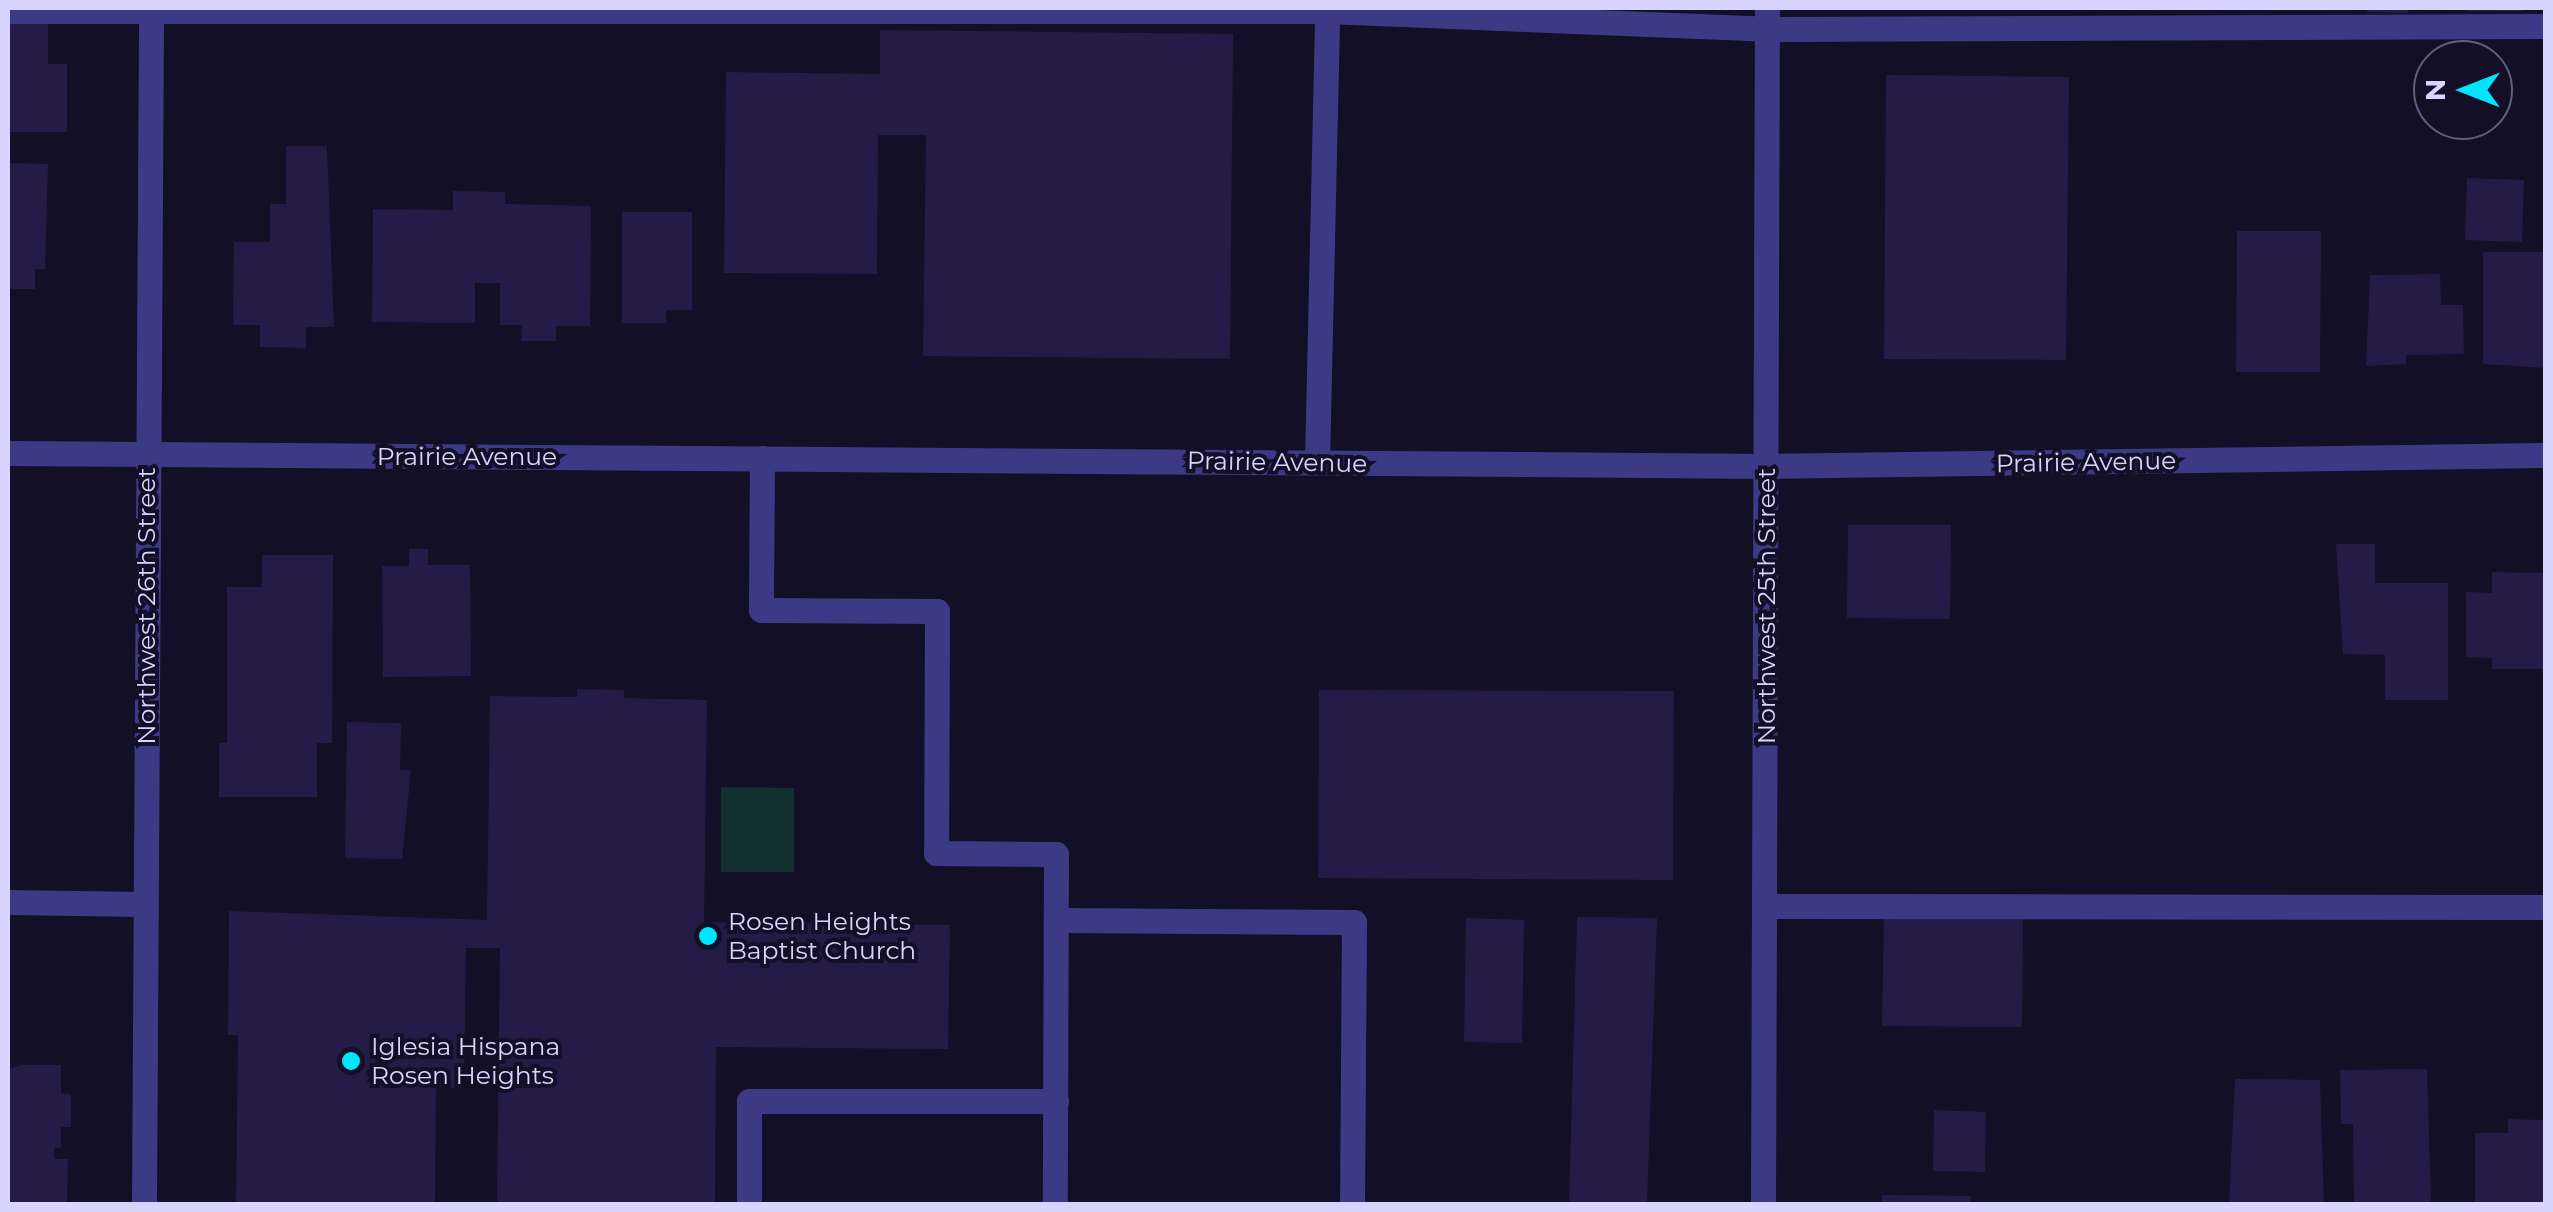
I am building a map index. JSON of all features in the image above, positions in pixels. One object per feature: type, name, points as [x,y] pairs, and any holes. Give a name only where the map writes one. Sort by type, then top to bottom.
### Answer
[{"type":"street","points":[[1317,462],[1327,9]]},
{"type":"street","points":[[8,11],[1327,9],[2546,26]]},
{"type":"street","name":"Northwest 26th Street","points":[[144,1204],[151,10]]},
{"type":"street","name":"Northwest 25th Street","points":[[1762,1204],[1767,18]]},
{"type":"street","name":"Prairie Avenue","points":[[8,452],[1767,466],[2546,455]]},
{"type":"street","points":[[762,458],[761,610],[937,610],[936,853],[1056,854],[1055,1204]]},
{"type":"street","points":[[8,902],[144,904]]},
{"type":"street","points":[[1765,906],[2546,907]]},
{"type":"street","points":[[1056,920],[1354,922],[1352,1204]]},
{"type":"street","points":[[749,1204],[750,1100],[1056,1101]]},
{"type":"green space","points":[[721,787],[794,788],[794,872],[721,872]]},
{"type":"building","points":[[2367,8],[2408,8],[2408,13],[2367,12]]},
{"type":"building","points":[[2523,8],[2523,11],[2467,11]]},
{"type":"building","points":[[8,23],[48,23],[48,64],[67,64],[67,132],[8,132]]},
{"type":"building","points":[[880,30],[1233,34],[1230,359],[923,356],[926,135],[878,135],[877,274],[724,273],[726,72],[880,74]]},
{"type":"building","points":[[1886,75],[2069,77],[2066,360],[1884,359]]},
{"type":"building","points":[[286,146],[327,146],[334,327],[306,327],[306,348],[260,347],[260,325],[233,325],[234,242],[270,242],[270,204],[286,204]]},
{"type":"building","points":[[8,163],[48,164],[45,269],[35,269],[35,289],[8,289]]},
{"type":"building","points":[[2467,178],[2524,180],[2522,242],[2465,240]]},
{"type":"building","points":[[453,191],[505,192],[505,204],[591,206],[590,326],[556,326],[556,341],[521,341],[522,325],[500,325],[500,283],[475,283],[475,323],[372,322],[373,209],[453,210]]},
{"type":"building","points":[[622,212],[692,212],[692,310],[666,310],[666,323],[622,323]]},
{"type":"building","points":[[2237,231],[2321,231],[2320,372],[2236,372]]},
{"type":"building","points":[[2483,252],[2546,252],[2546,368],[2483,364]]},
{"type":"building","points":[[2440,274],[2441,305],[2463,305],[2464,354],[2406,355],[2406,364],[2366,366],[2370,275]]},
{"type":"building","points":[[1848,525],[1951,525],[1950,619],[1847,618]]},
{"type":"building","points":[[2336,544],[2375,544],[2375,583],[2448,583],[2448,700],[2385,700],[2385,655],[2343,654]]},
{"type":"building","points":[[409,549],[428,549],[428,565],[470,565],[471,676],[383,677],[382,566],[409,566]]},
{"type":"building","points":[[262,555],[333,555],[332,743],[317,743],[317,797],[219,797],[219,743],[227,743],[227,587],[262,587]]},
{"type":"building","points":[[2492,572],[2546,573],[2546,669],[2492,669],[2492,658],[2466,657],[2466,592],[2492,593]]},
{"type":"building","name":"Rosen Heights Baptist Church","points":[[577,689],[624,690],[624,698],[707,700],[704,922],[950,925],[948,1049],[716,1047],[715,1204],[497,1204],[500,948],[466,948],[464,1088],[436,1088],[435,1204],[236,1204],[238,1035],[228,1035],[229,911],[487,920],[490,696],[577,697]]},
{"type":"building","points":[[1319,690],[1674,691],[1673,880],[1318,878]]},
{"type":"building","points":[[347,722],[401,723],[400,770],[411,770],[402,859],[345,858]]},
{"type":"building","points":[[1884,914],[2023,916],[2022,1027],[1882,1026]]},
{"type":"building","points":[[1577,917],[1657,918],[1647,1204],[1569,1204]]},
{"type":"building","points":[[1466,918],[1524,920],[1522,1043],[1464,1042]]},
{"type":"building","points":[[61,1065],[61,1094],[71,1094],[71,1127],[61,1127],[61,1148],[54,1148],[54,1159],[68,1159],[67,1204],[8,1204],[8,1069]]},
{"type":"building","points":[[2427,1069],[2431,1202],[2354,1204],[2353,1124],[2341,1124],[2340,1070]]},
{"type":"building","points":[[2235,1079],[2320,1080],[2324,1204],[2229,1204]]},
{"type":"building","points":[[1934,1110],[1986,1112],[1985,1172],[1933,1171]]},
{"type":"building","points":[[2508,1119],[2546,1120],[2546,1204],[2475,1204],[2475,1133],[2508,1133]]},
{"type":"building","points":[[1882,1195],[1971,1196],[1971,1204],[1882,1204]]},
{"type":"place","name":"Rosen Heights Baptist Church","points":[[708,936]]},
{"type":"place","name":"Iglesia Hispana Rosen Heights","points":[[351,1061]]}]
